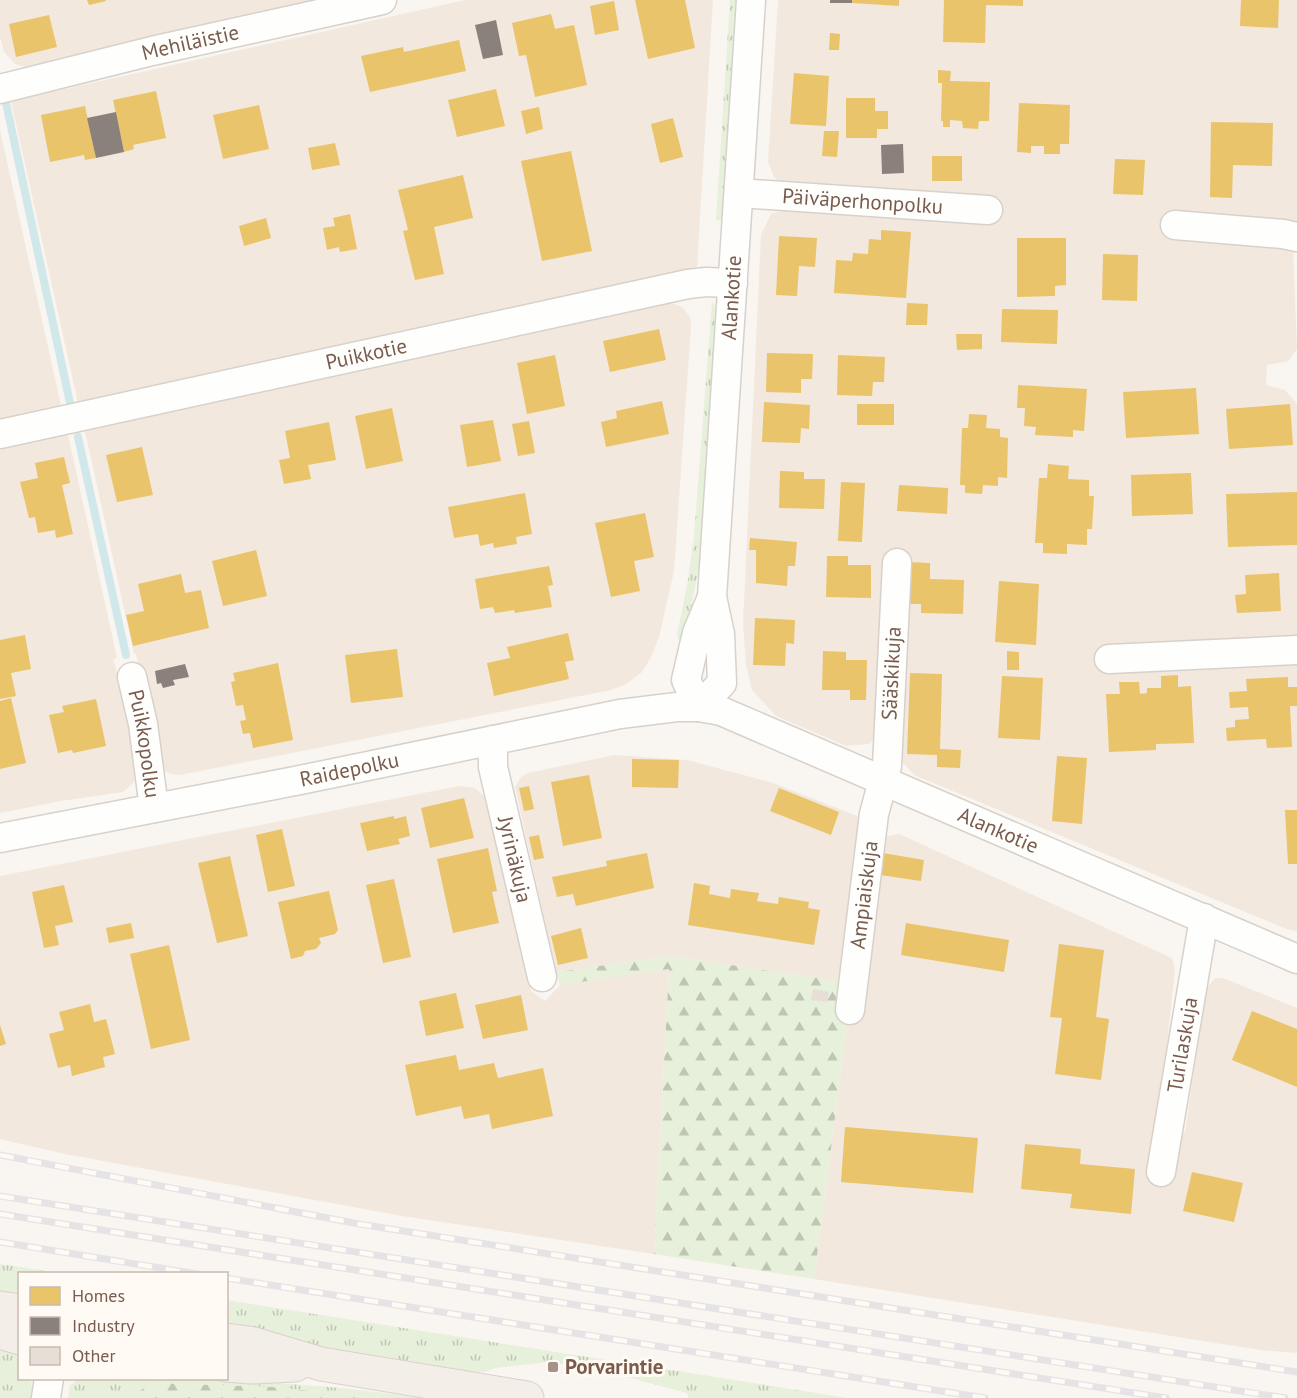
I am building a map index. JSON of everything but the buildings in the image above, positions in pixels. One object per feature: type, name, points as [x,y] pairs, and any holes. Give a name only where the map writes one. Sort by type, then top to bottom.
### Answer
[{"type":"main road","points":[[0,1308],[18,1311]]},
{"type":"main road","points":[[0,1332],[18,1337]]},
{"type":"main road","points":[[228,1340],[254,1344],[321,1364],[527,1398]]},
{"type":"main road","points":[[228,1365],[251,1368],[321,1364]]},
{"type":"street","name":"Mehiläistie","points":[[0,89],[152,51],[382,0]]},
{"type":"street","name":"Alankotie","points":[[699,707],[723,683],[720,634],[712,597],[751,0]]},
{"type":"street","name":"Päiväperhonpolku","points":[[739,193],[988,210]]},
{"type":"street","points":[[1175,225],[1297,237]]},
{"type":"street","name":"Puikkotie","points":[[0,434],[688,284],[733,283]]},
{"type":"street","name":"Sääskikuja","points":[[883,782],[887,765],[897,563]]},
{"type":"street","points":[[1109,659],[1297,650]]},
{"type":"street","name":"Puikkopolku","points":[[132,677],[143,724],[154,808]]},
{"type":"street","name":"Raidepolku","points":[[0,838],[620,714],[677,707],[699,707]]},
{"type":"street","name":"Alankotie","points":[[699,707],[721,711],[1297,959]]},
{"type":"street","name":"Jyrinäkuja","points":[[493,740],[493,767],[542,977]]},
{"type":"street","name":"Ampiaiskuja","points":[[850,1010],[874,813],[883,782]]},
{"type":"street","name":"Turilaskuja","points":[[1161,1172],[1204,918]]},
{"type":"street","points":[[46,1398],[49,1380]]},
{"type":"shaded area","points":[[0,0],[328,0],[26,67],[15,64],[4,52],[0,37]]},
{"type":"shaded area","points":[[465,0],[713,0],[697,267],[78,403],[11,101]]},
{"type":"shaded area","points":[[778,0],[1297,0],[1297,227],[1293,248],[1297,349],[1288,361],[1267,365],[1266,385],[1285,390],[1297,404],[1297,931],[1289,930],[914,775],[899,758],[882,731],[869,744],[846,746],[776,716],[752,690],[746,665],[743,623],[761,235],[771,214],[785,210],[784,186],[774,177],[768,162]]},
{"type":"shaded area","points":[[0,130],[61,406],[0,420]]},
{"type":"shaded area","points":[[666,304],[682,307],[690,317],[691,326],[674,571],[659,637],[642,672],[626,684],[611,690],[180,775],[165,771],[160,762],[136,654],[134,654],[85,431]]},
{"type":"shaded area","points":[[68,435],[117,658],[113,659],[125,700],[137,771],[133,783],[123,792],[0,813],[0,450]]},
{"type":"shaded area","points":[[614,755],[687,760],[773,783],[860,817],[838,981],[670,956],[556,972],[515,787],[521,777],[528,773]]},
{"type":"shaded area","points":[[459,786],[475,788],[487,801],[531,991],[545,1001],[560,985],[669,968],[654,1254],[402,1216],[65,1154],[0,1139],[0,876]]},
{"type":"shaded area","points":[[899,834],[1172,958],[1175,969],[1158,1126],[1171,1144],[1185,1132],[1206,989],[1215,978],[1223,978],[1297,1008],[1297,1353],[1260,1350],[814,1279],[847,1025],[865,1011],[884,837]]},
{"type":"green space","points":[[730,0],[739,0],[724,221],[716,220]]},
{"type":"green space","points":[[712,302],[717,310],[700,562],[684,643],[678,639],[677,635],[694,537]]},
{"type":"green space","points":[[670,956],[838,981],[836,1008],[847,1025],[814,1279],[654,1254],[669,969],[560,985],[556,972]]},
{"type":"green space","points":[[0,1264],[53,1272],[18,1272],[18,1303],[0,1300]]},
{"type":"green space","points":[[228,1300],[848,1398],[689,1398],[687,1393],[612,1373],[548,1362],[495,1368],[485,1372],[457,1371],[228,1335]]},
{"type":"green space","points":[[0,1346],[18,1355],[18,1380],[31,1380],[32,1389],[31,1398],[0,1398]]},
{"type":"green space","points":[[77,1380],[193,1380],[293,1384],[420,1398],[382,1398],[272,1387],[152,1383],[129,1398],[68,1398],[70,1386]]},
{"type":"green space","points":[[152,1383],[272,1387],[382,1398],[129,1398]]},
{"type":"waterway","points":[[6,103],[70,403]]},
{"type":"waterway","points":[[78,437],[126,655]]},
{"type":"railway","points":[[0,1155],[359,1224],[1297,1372]]},
{"type":"railway","points":[[0,1196],[1285,1398]]},
{"type":"railway","points":[[0,1214],[1166,1398]]},
{"type":"railway","points":[[0,1242],[185,1272]]},
{"type":"railway","points":[[228,1278],[985,1398]]},
{"type":"place","name":"Porvarintie","points":[[553,1367]]}]
